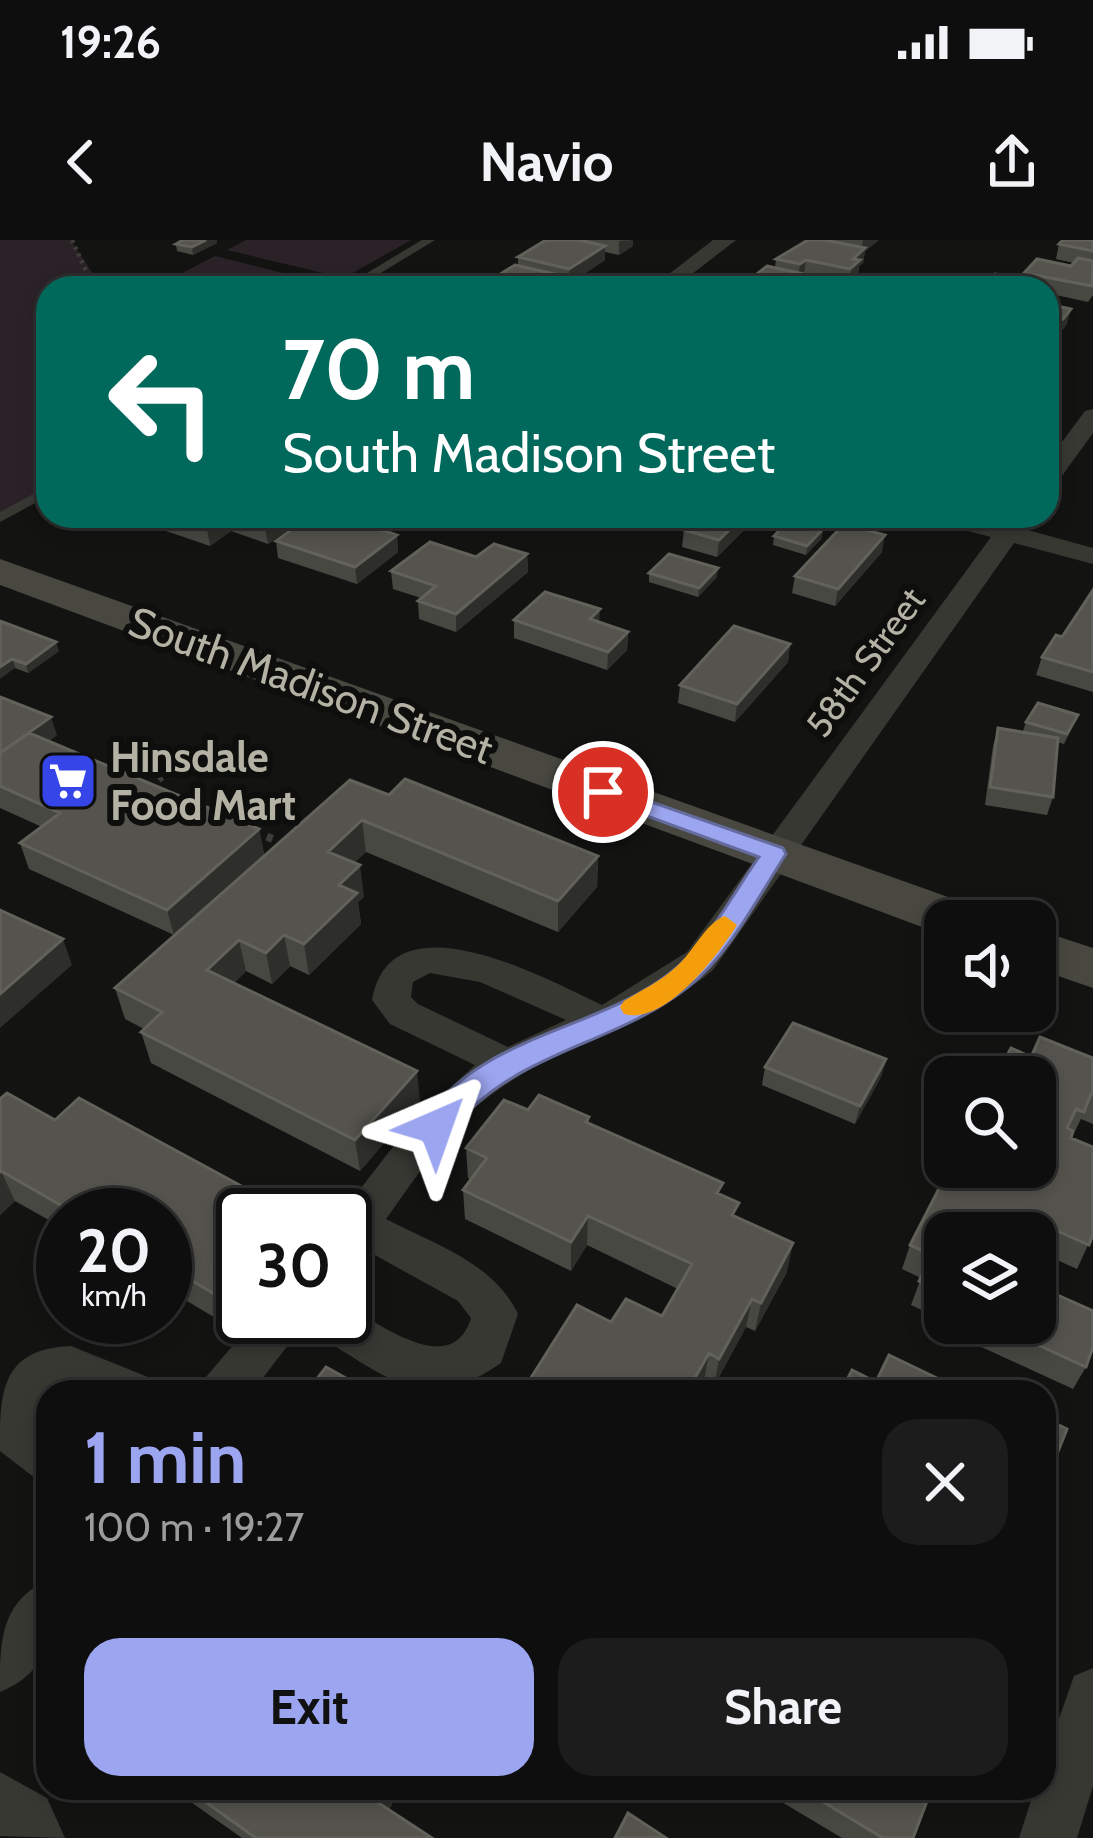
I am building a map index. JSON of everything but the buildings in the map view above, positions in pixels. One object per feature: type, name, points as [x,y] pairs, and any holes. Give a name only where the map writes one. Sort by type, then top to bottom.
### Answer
[{"type":"street","points":[[677,276],[726,240]]},
{"type":"street","points":[[1059,463],[1093,416]]},
{"type":"street","name":"58th Street","points":[[372,1207],[463,1094],[508,1064],[644,1003],[700,961],[1012,528]]},
{"type":"street","points":[[1022,528],[1093,556]]},
{"type":"street","name":"South Madison Street","points":[[0,571],[924,908]]},
{"type":"street","points":[[1056,956],[1093,969]]},
{"type":"street","points":[[508,1064],[404,1015],[391,1000],[395,976],[415,963],[435,958],[454,962],[603,1021]]},
{"type":"street","points":[[372,1242],[474,1288],[495,1314],[485,1348],[454,1369],[424,1370],[372,1342]]},
{"type":"street","points":[[233,1380],[263,1344]]},
{"type":"street","points":[[36,1450],[10,1429],[19,1394],[47,1368],[74,1366],[105,1380]]},
{"type":"street","points":[[0,1665],[36,1621]]},
{"type":"street","points":[[1048,1838],[1093,1695]]},
{"type":"street","points":[[0,1801],[26,1819],[36,1838]]},
{"type":"lane","points":[[368,276],[430,240]]},
{"type":"lane","points":[[0,518],[36,497]]},
{"type":"path","points":[[72,240],[88,276]]},
{"type":"path","points":[[149,788],[196,750]]},
{"type":"path","points":[[129,781],[171,797]]},
{"type":"path","points":[[236,824],[280,842]]},
{"type":"shaded area","points":[[0,240],[71,240],[94,276],[36,276],[36,495],[0,516]]},
{"type":"shaded area","points":[[246,240],[411,240],[348,276],[227,250]]},
{"type":"shaded area","points":[[215,256],[296,276],[176,276]]},
{"type":"slow traffic","points":[[634,1007],[679,980],[700,961],[725,925]]},
{"type":"place","name":"Hinsdale Food Mart","points":[[68,781]]},
{"type":"route","points":[[436,1127],[463,1094],[508,1064],[644,1003],[679,980],[700,961],[774,854],[603,792]]}]
